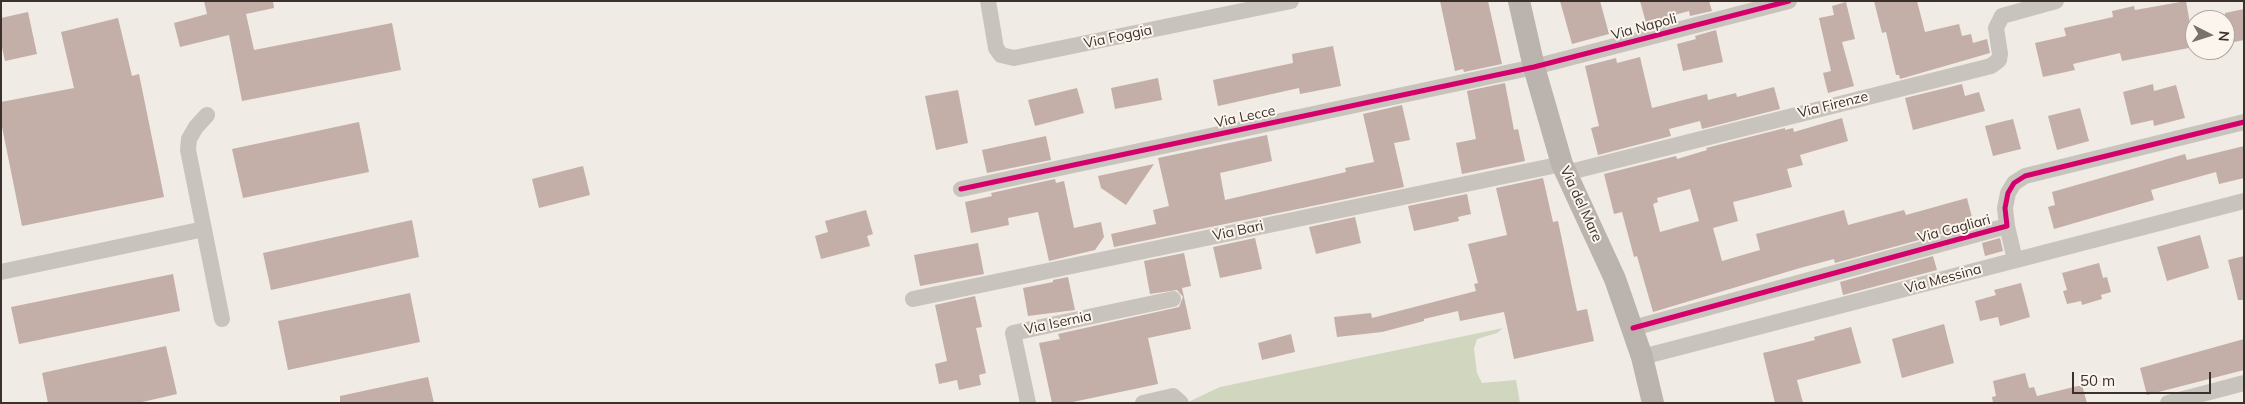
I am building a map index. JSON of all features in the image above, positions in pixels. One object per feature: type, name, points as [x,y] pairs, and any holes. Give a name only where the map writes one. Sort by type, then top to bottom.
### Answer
[{"type":"main road","name":"Via del Mare","points":[[1519,1],[1534,67],[1564,168],[1611,271],[1633,328],[1653,403]]},
{"type":"street","name":"Via Foggia","points":[[988,1],[996,48],[1001,55],[1014,58],[1291,1]]},
{"type":"street","name":"Via Napoli","points":[[1534,67],[1789,1]]},
{"type":"street","name":"Via Firenze","points":[[1564,168],[1991,66],[1999,60],[2000,54],[1996,28],[2002,16],[2056,1]]},
{"type":"street","name":"Via Lecce","points":[[961,189],[1534,67]]},
{"type":"street","points":[[207,115],[196,127],[189,139],[188,150],[222,319]]},
{"type":"street","name":"Via Cagliari","points":[[1633,328],[2007,226],[2005,208],[2008,193],[2020,178],[2244,122]]},
{"type":"street","name":"Via Bari","points":[[913,298],[1564,168]]},
{"type":"street","name":"Via Messina","points":[[1642,358],[2244,201]]},
{"type":"street","points":[[2007,226],[2015,260]]},
{"type":"street","points":[[1,272],[204,229]]},
{"type":"street","name":"Via Isernia","points":[[1028,403],[1013,333],[1173,299]]},
{"type":"street","points":[[2168,403],[2244,383]]},
{"type":"street","points":[[1143,403],[1173,396],[1180,403]]},
{"type":"green space","points":[[1503,328],[1497,333],[1477,339],[1474,349],[1477,373],[1482,383],[1516,380],[1520,403],[1188,402],[1220,387]]},
{"type":"building","points":[[204,1],[273,1],[274,8],[246,14],[254,50],[392,23],[401,70],[242,101],[229,35],[180,47],[174,23],[207,14]]},
{"type":"building","points":[[1440,1],[1488,1],[1502,64],[1464,72],[1463,69],[1455,71]]},
{"type":"building","points":[[1560,1],[1600,1],[1609,34],[1572,44]]},
{"type":"building","points":[[1640,1],[1709,1],[1712,11],[1690,16],[1689,11],[1646,23]]},
{"type":"building","points":[[1874,1],[1917,1],[1925,32],[1959,24],[1962,36],[1971,34],[1973,43],[1987,39],[1990,53],[1900,79],[1899,75],[1896,75],[1886,32],[1882,33]]},
{"type":"building","points":[[2186,1],[2188,10],[2185,10],[2185,49],[2122,61],[2120,53],[2073,64],[2075,70],[2043,77],[2035,43],[2066,36],[2064,28],[2113,17],[2112,11],[2134,6],[2135,10]]},
{"type":"building","points":[[1846,2],[1855,39],[1842,42],[1854,86],[1828,93],[1823,73],[1831,71],[1819,18],[1834,15],[1832,6]]},
{"type":"building","points":[[2244,9],[2244,40],[2235,42],[2235,11]]},
{"type":"building","points":[[28,12],[37,54],[5,61],[1,43],[1,18]]},
{"type":"building","points":[[118,18],[132,76],[139,74],[164,197],[22,226],[1,122],[1,102],[74,88],[61,32]]},
{"type":"building","points":[[1716,30],[1723,62],[1683,71],[1677,44],[1696,39],[1695,36]]},
{"type":"building","points":[[1333,46],[1341,86],[1300,94],[1299,88],[1218,106],[1213,80],[1293,63],[1292,54]]},
{"type":"building","points":[[1640,57],[1652,108],[1707,94],[1708,100],[1736,93],[1737,97],[1774,87],[1780,109],[1702,129],[1700,121],[1669,129],[1671,136],[1598,155],[1591,128],[1599,126],[1585,66],[1616,58],[1617,63]]},
{"type":"building","points":[[1158,78],[1162,100],[1115,109],[1111,88]]},
{"type":"building","points":[[1505,83],[1514,130],[1518,129],[1525,161],[1462,174],[1456,143],[1476,139],[1467,91]]},
{"type":"building","points":[[1962,84],[1965,96],[1979,92],[1985,111],[1913,130],[1905,98]]},
{"type":"building","points":[[2153,84],[2154,91],[2176,85],[2185,118],[2154,126],[2153,120],[2131,125],[2123,92]]},
{"type":"building","points":[[1077,88],[1084,113],[1035,126],[1028,100]]},
{"type":"building","points":[[958,90],[968,143],[936,150],[925,96]]},
{"type":"building","points":[[1402,105],[1410,140],[1394,143],[1404,187],[1114,247],[1111,234],[1156,224],[1153,210],[1169,206],[1158,158],[1267,135],[1272,161],[1220,173],[1225,200],[1346,172],[1345,168],[1374,162],[1363,114]]},
{"type":"building","points":[[2080,108],[2089,141],[2057,150],[2048,116]]},
{"type":"building","points":[[1842,118],[1848,141],[1800,155],[1803,165],[1787,169],[1792,187],[1733,202],[1738,221],[1713,228],[1722,261],[1760,250],[1756,234],[1844,210],[1848,225],[1904,210],[1906,215],[1967,198],[1974,225],[1835,263],[1834,259],[1800,268],[1653,312],[1637,256],[1634,257],[1622,212],[1614,214],[1604,174],[1676,156],[1677,159],[1707,150],[1706,148],[1785,128],[1785,130],[1793,128],[1794,132]],"holes":[[[1690,189],[1699,221],[1660,232],[1653,204],[1658,202],[1657,198]]]},
{"type":"building","points":[[2013,119],[2021,149],[1993,156],[1985,126]]},
{"type":"building","points":[[359,122],[369,172],[243,198],[232,149]]},
{"type":"building","points":[[1046,136],[1051,160],[987,173],[982,150]]},
{"type":"building","points":[[2244,146],[2244,178],[2219,184],[2216,172],[2151,190],[2154,200],[2054,229],[2048,207],[2055,205],[2052,192],[2185,154],[2187,160]]},
{"type":"building","points":[[1154,164],[1126,205],[1101,188],[1098,176]]},
{"type":"building","points":[[583,166],[590,195],[539,208],[532,179]]},
{"type":"building","points":[[1543,178],[1553,222],[1558,221],[1577,311],[1587,309],[1594,341],[1514,359],[1504,312],[1460,321],[1458,311],[1382,332],[1337,337],[1334,317],[1371,313],[1372,318],[1476,291],[1474,284],[1478,283],[1468,244],[1507,235],[1496,188]]},
{"type":"building","points":[[1055,179],[1056,183],[1064,181],[1074,228],[1101,222],[1104,237],[1095,250],[1049,261],[1038,212],[1008,218],[1009,225],[971,233],[965,202],[992,196],[991,193]]},
{"type":"building","points":[[1467,194],[1471,214],[1458,217],[1459,221],[1414,231],[1408,206]]},
{"type":"building","points":[[866,210],[873,234],[867,236],[870,246],[821,259],[815,236],[828,232],[825,221]]},
{"type":"building","points":[[1355,217],[1361,243],[1316,254],[1309,227]]},
{"type":"building","points":[[412,220],[419,257],[271,290],[263,253]]},
{"type":"building","points":[[2200,235],[2209,268],[2167,281],[2157,247]]},
{"type":"building","points":[[1255,238],[1262,269],[1220,278],[1213,247]]},
{"type":"building","points":[[2000,238],[2003,251],[1985,256],[1982,243]]},
{"type":"building","points":[[978,243],[984,274],[920,286],[914,255]]},
{"type":"building","points":[[1184,253],[1191,286],[1182,288],[1191,329],[1148,338],[1158,384],[1068,403],[1052,403],[1039,343],[1060,339],[1058,334],[1179,307],[1183,297],[1177,290],[1150,294],[1144,261]]},
{"type":"building","points":[[1933,256],[1937,270],[1843,295],[1840,282]]},
{"type":"building","points":[[2244,256],[2244,300],[2238,300],[2228,260]]},
{"type":"building","points":[[2099,263],[2103,278],[2107,277],[2111,292],[2101,295],[2102,299],[2082,305],[2081,301],[2067,304],[2063,291],[2067,290],[2062,273]]},
{"type":"building","points":[[173,274],[180,311],[19,344],[11,307]]},
{"type":"building","points":[[1068,277],[1075,310],[1028,316],[1023,288]]},
{"type":"building","points":[[2021,283],[2030,317],[2000,326],[1998,317],[1980,321],[1975,301],[1996,295],[1994,290]]},
{"type":"building","points":[[410,293],[420,342],[288,370],[278,321]]},
{"type":"building","points":[[975,296],[982,327],[976,328],[986,373],[979,375],[981,385],[959,390],[957,380],[939,384],[935,364],[947,361],[935,305]]},
{"type":"building","points":[[1944,324],[1954,363],[1902,378],[1892,339]]},
{"type":"building","points":[[1851,327],[1861,363],[1797,380],[1803,403],[1775,403],[1763,353],[1815,340],[1814,337]]},
{"type":"building","points":[[1291,334],[1295,352],[1262,360],[1258,343]]},
{"type":"building","points":[[2244,339],[2244,370],[2147,395],[2140,368]]},
{"type":"building","points":[[166,346],[177,394],[138,403],[48,403],[42,373]]},
{"type":"building","points":[[2025,373],[2029,388],[2034,387],[2037,396],[2082,385],[2087,403],[1993,403],[1992,397],[1996,396],[1993,381]]},
{"type":"building","points":[[428,377],[434,403],[340,403],[340,396]]},
{"type":"cycle path","points":[[961,189],[1534,67],[1789,1]]},
{"type":"cycle path","points":[[1633,328],[2007,226],[2005,208],[2008,193],[2014,183],[2025,176],[2244,122]]}]
